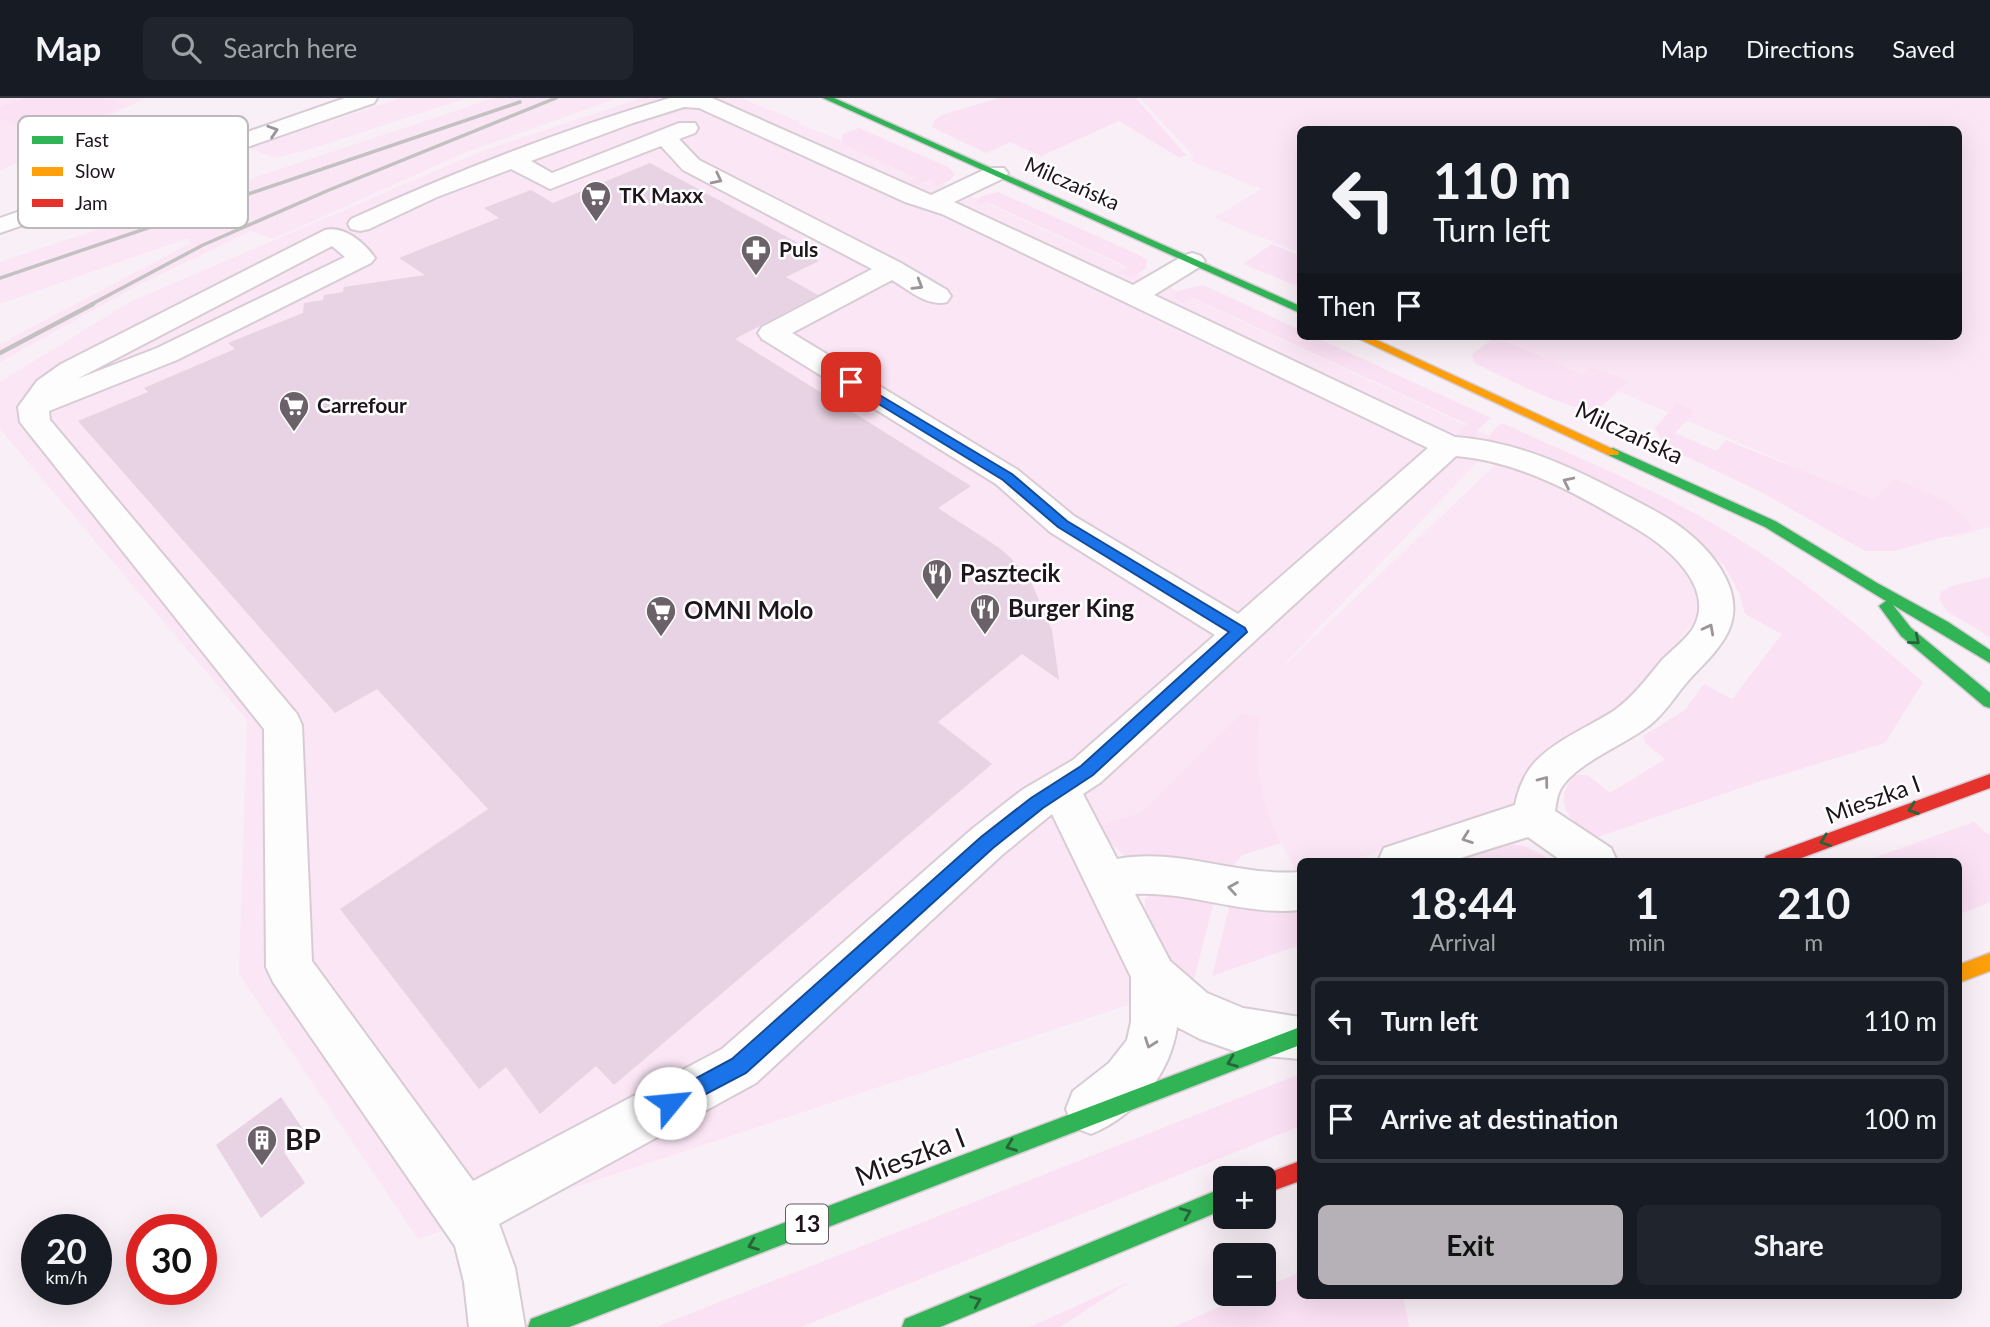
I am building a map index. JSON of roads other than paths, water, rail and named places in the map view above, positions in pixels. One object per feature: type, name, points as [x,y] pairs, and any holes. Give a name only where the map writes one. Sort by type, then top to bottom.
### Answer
[{"type":"street","points":[[248,139],[366,98]]},
{"type":"street","name":"Milczańska","points":[[827,98],[1297,309]]},
{"type":"street","points":[[360,223],[429,192],[625,118],[672,103],[694,100],[913,197],[951,209],[1449,446],[1469,446],[1531,463],[1645,519],[1673,537],[1701,564],[1714,591],[1717,611],[1711,631],[1639,713],[1553,770],[1537,790],[1532,818]]},
{"type":"street","points":[[514,161],[551,182],[725,113]]},
{"type":"street","points":[[665,137],[681,158],[691,165],[892,269],[938,296]]},
{"type":"street","points":[[933,203],[996,173]]},
{"type":"street","points":[[0,226],[18,220]]},
{"type":"street","points":[[33,407],[167,354],[362,258],[334,235],[71,370],[47,387],[33,407],[35,422],[283,725],[289,967],[479,1235],[488,1260],[497,1327]]},
{"type":"street","points":[[1134,296],[1192,261]]},
{"type":"street","points":[[892,269],[772,333],[1007,477],[1062,524],[1239,632]]},
{"type":"street","name":"Milczańska","points":[[1368,340],[1747,513],[1799,540],[1872,587],[1943,625],[1990,656]]},
{"type":"street","points":[[464,1214],[739,1066],[987,842],[1037,803],[1087,771],[1449,446]]},
{"type":"street","name":"Milczańska","points":[[1872,587],[1906,632],[1990,702]]},
{"type":"street","name":"Mieszka I","points":[[1780,858],[1990,781]]},
{"type":"street","points":[[1060,789],[1154,976],[1190,1009],[1217,1023],[1243,1031],[1297,1037]]},
{"type":"street","points":[[1408,858],[1532,818]]},
{"type":"street","points":[[1532,818],[1592,858]]},
{"type":"street","points":[[1106,880],[1126,874],[1270,894],[1297,891]]},
{"type":"street","points":[[1962,973],[1990,962]]},
{"type":"street","points":[[1075,1121],[1128,1081],[1150,1048],[1156,1022],[1154,976]]},
{"type":"street","name":"Mieszka I","points":[[539,1327],[1297,1037]]},
{"type":"street","points":[[1276,1180],[1297,1172]]},
{"type":"street","points":[[913,1327],[1213,1203]]},
{"type":"railway","points":[[248,225],[556,98]]},
{"type":"railway","points":[[248,194],[520,102]]},
{"type":"railway","points":[[0,278],[148,228]]},
{"type":"railway","points":[[90,305],[203,245],[242,228]]},
{"type":"railway","points":[[0,353],[93,304]]},
{"type":"place","name":"TK Maxx","points":[[596,223]]},
{"type":"place","name":"Puls","points":[[756,277]]},
{"type":"place","name":"Carrefour","points":[[294,433]]},
{"type":"place","name":"Pasztecik","points":[[937,601]]},
{"type":"place","name":"Burger King","points":[[985,636]]},
{"type":"place","name":"OMNI Molo","points":[[661,638]]},
{"type":"place","name":"BP","points":[[262,1167]]}]
